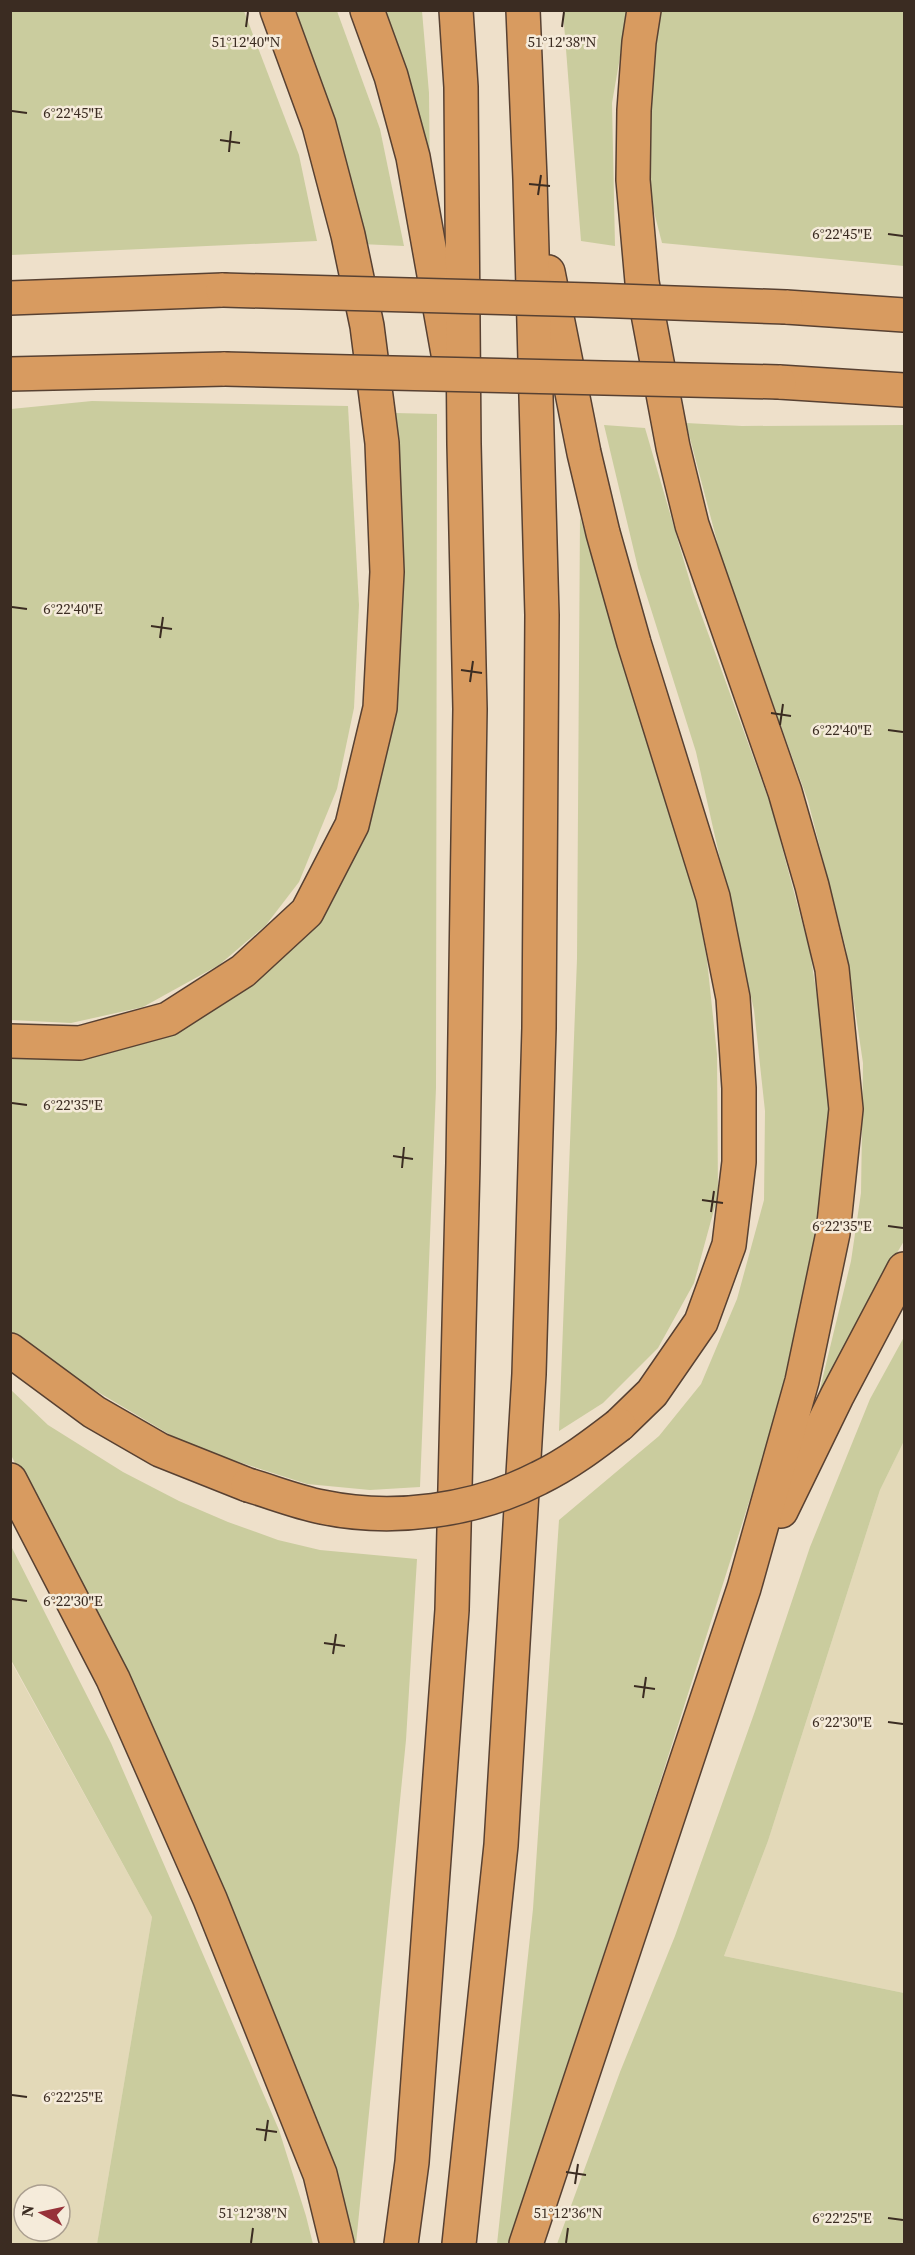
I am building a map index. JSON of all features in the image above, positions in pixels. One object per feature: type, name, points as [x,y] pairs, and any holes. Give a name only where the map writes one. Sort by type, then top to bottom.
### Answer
[{"type":"highway","points":[[10,1041],[80,1043],[168,1019],[243,971],[307,912],[352,825],[380,708],[387,572],[382,443],[367,326],[348,236],[319,125],[277,10]]},
{"type":"highway","points":[[368,10],[391,76],[413,157],[465,444]]},
{"type":"highway","points":[[401,2244],[412,2162],[452,1610],[463,1163],[470,709],[461,87],[456,10]]},
{"type":"highway","points":[[459,2244],[501,1845],[529,1362],[539,1028],[542,627],[523,10]]},
{"type":"highway","points":[[526,2244],[744,1588],[802,1381],[833,1233],[846,1109],[832,969],[812,886],[784,792],[692,525],[673,447],[642,282],[633,180],[634,110],[644,10]]},
{"type":"highway","points":[[10,1350],[94,1412],[160,1450],[248,1485],[322,1507],[377,1513],[432,1511],[480,1502],[538,1479],[577,1456],[619,1425],[652,1393],[701,1322],[729,1245],[739,1162],[740,1088],[733,998],[713,897],[634,643],[603,533],[584,453],[530,179]]},
{"type":"highway","points":[[10,298],[223,290],[897,311]]},
{"type":"highway","points":[[10,374],[225,369],[779,382],[904,390]]},
{"type":"highway","points":[[744,1588],[837,1396],[904,1269]]},
{"type":"highway","points":[[10,1480],[113,1679],[210,1899],[320,2174],[337,2244]]},
{"type":"shaded area","points":[[904,1441],[904,1993],[724,1956],[768,1841],[880,1490]]},
{"type":"shaded area","points":[[10,1660],[152,1917],[97,2244],[11,2244]]},
{"type":"green space","points":[[10,11],[244,11],[299,155],[317,241],[11,255]]},
{"type":"green space","points":[[289,11],[337,11],[380,129],[404,246],[361,244]]},
{"type":"green space","points":[[377,11],[422,11],[429,93],[430,192]]},
{"type":"green space","points":[[563,11],[628,11],[612,103],[615,246],[581,241]]},
{"type":"green space","points":[[659,11],[904,11],[904,266],[662,243],[645,177],[651,43]]},
{"type":"green space","points":[[92,401],[348,406],[359,605],[354,708],[337,789],[299,882],[266,925],[219,965],[143,1007],[71,1023],[11,1020],[11,409]]},
{"type":"green space","points":[[395,413],[437,414],[436,1088],[420,1487],[370,1490],[307,1484],[189,1446],[22,1347],[11,1335],[11,1056],[89,1056],[284,952],[396,686]]},
{"type":"green space","points":[[686,423],[742,426],[904,425],[904,1241],[858,1319],[818,1397],[851,1261],[861,1193],[863,1063],[846,949],[808,801],[724,568]]},
{"type":"green space","points":[[604,425],[645,428],[693,592],[771,806],[810,952],[830,1078],[827,1213],[797,1351],[646,1826],[508,2244],[497,2244],[533,1909],[559,1520],[659,1436],[701,1384],[737,1299],[764,1200],[765,1111],[754,1010],[696,752],[638,568]]},
{"type":"green space","points":[[580,517],[624,664],[688,858],[707,960],[717,1054],[718,1195],[694,1283],[658,1348],[603,1403],[559,1431],[577,959]]},
{"type":"green space","points":[[904,1337],[904,1441],[880,1490],[768,1841],[724,1956],[904,1993],[904,2244],[557,2244],[620,2072],[675,1936],[755,1711],[810,1547],[870,1399]]},
{"type":"green space","points":[[10,1389],[48,1425],[123,1472],[179,1501],[228,1522],[278,1540],[320,1550],[417,1559],[406,1740],[356,2244],[353,2244],[293,2074],[35,1503],[11,1455]]},
{"type":"green space","points":[[10,1544],[111,1743],[186,1915],[279,2130],[313,2244],[97,2244],[152,1917],[11,1660]]}]
